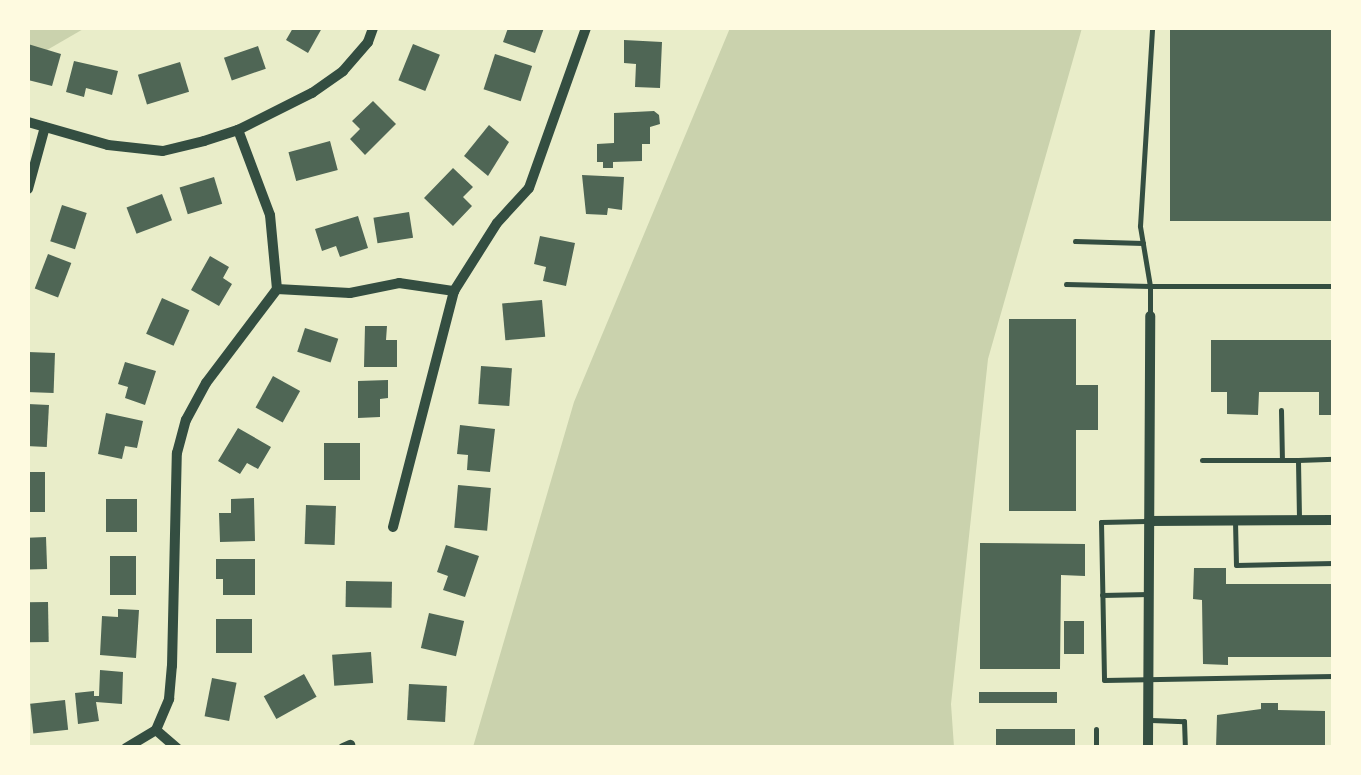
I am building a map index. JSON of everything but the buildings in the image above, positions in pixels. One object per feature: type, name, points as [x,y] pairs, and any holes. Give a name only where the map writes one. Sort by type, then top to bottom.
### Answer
[{"type":"street","points":[[28,122],[108,146],[163,150],[238,130],[312,93],[343,71],[368,42],[372,28]]},
{"type":"street","points":[[393,527],[454,291],[497,223],[529,188],[586,28]]},
{"type":"street","points":[[28,189],[45,127]]},
{"type":"street","points":[[126,748],[156,730],[169,699],[178,452],[186,420],[206,383],[277,289],[270,215],[238,130]]},
{"type":"street","points":[[277,289],[350,292],[400,282],[454,291]]},
{"type":"street","points":[[1148,748],[1150,316]]},
{"type":"street","points":[[1149,521],[1334,520]]},
{"type":"street","points":[[156,730],[178,748]]},
{"type":"lane","points":[[1150,316],[1150,286],[1140,226],[1152,28]]},
{"type":"lane","points":[[1075,242],[1142,244]]},
{"type":"lane","points":[[1066,284],[1334,286]]},
{"type":"lane","points":[[1281,410],[1282,460]]},
{"type":"lane","points":[[1202,460],[1334,459]]},
{"type":"lane","points":[[1298,460],[1299,521]]},
{"type":"lane","points":[[1149,521],[1101,522],[1104,680],[1334,676]]},
{"type":"lane","points":[[1236,521],[1236,565],[1334,563]]},
{"type":"lane","points":[[1102,595],[1149,594]]},
{"type":"lane","points":[[1148,720],[1184,721],[1185,748]]},
{"type":"lane","points":[[1096,729],[1096,748]]},
{"type":"green space","points":[[28,28],[85,28],[28,61]]},
{"type":"green space","points":[[730,28],[1082,28],[988,359],[951,704],[954,747],[473,747],[574,402]]}]
